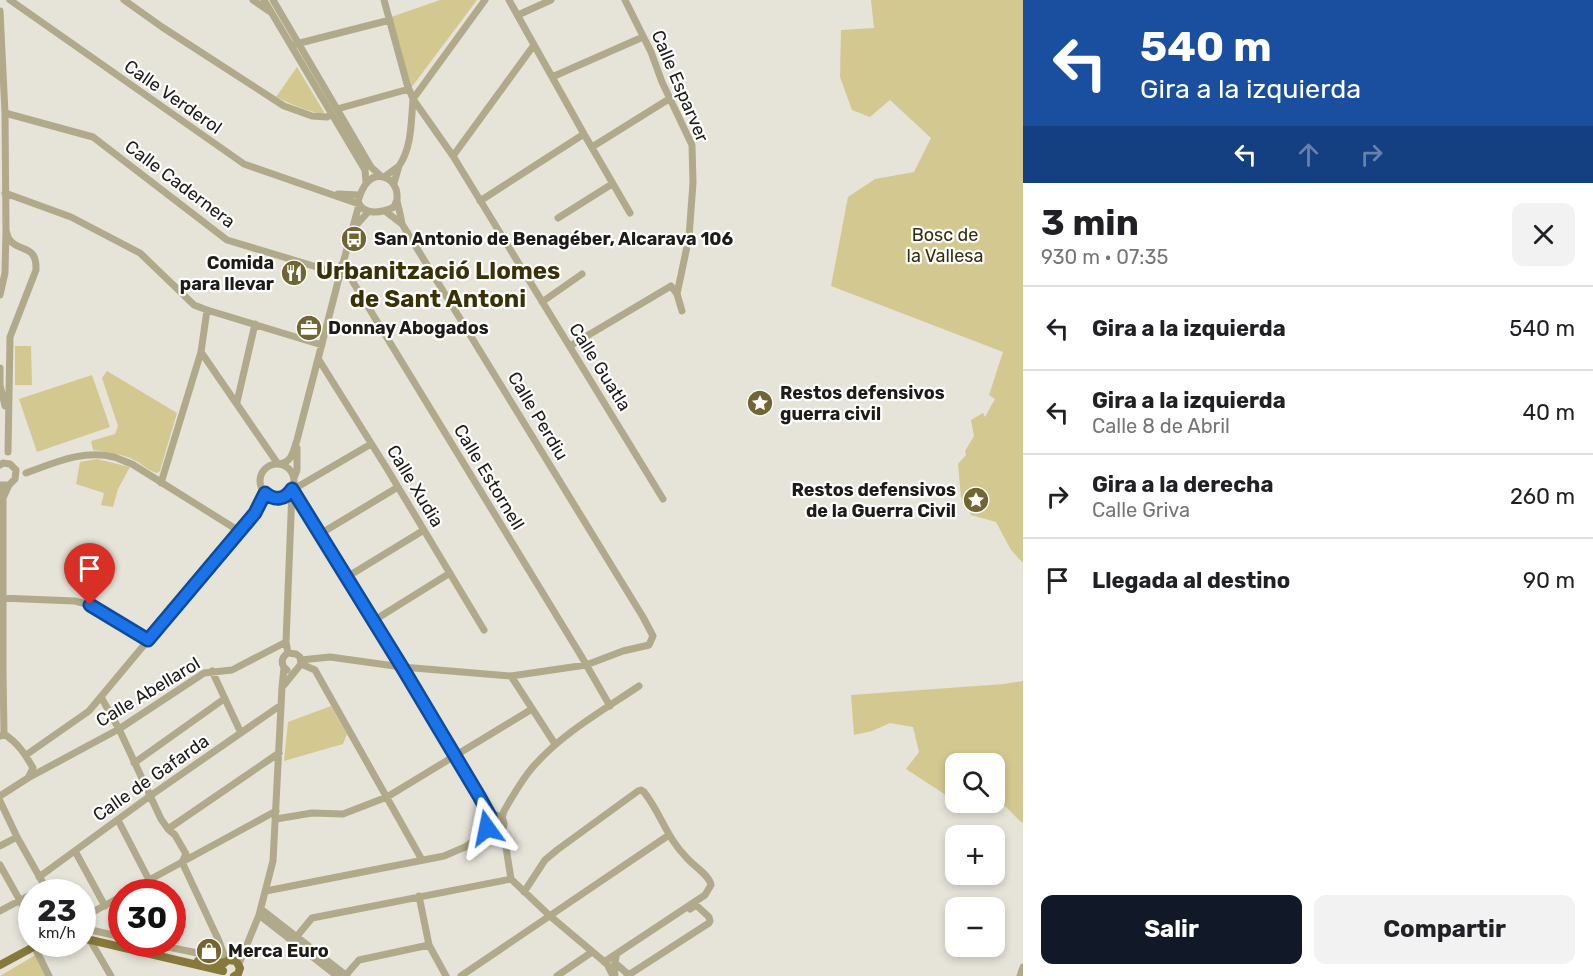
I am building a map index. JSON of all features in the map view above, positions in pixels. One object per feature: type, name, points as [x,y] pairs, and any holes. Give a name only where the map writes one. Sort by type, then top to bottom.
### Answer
[{"type":"main road","points":[[96,942],[225,974]]},
{"type":"main road","points":[[0,965],[18,955]]},
{"type":"main road","points":[[171,959],[233,966]]},
{"type":"main road","points":[[225,974],[222,966],[233,966]]},
{"type":"street","name":"Calle Verderol","points":[[10,0],[244,164],[359,204]]},
{"type":"street","points":[[124,0],[278,103],[312,116],[327,117],[334,112],[409,89]]},
{"type":"street","points":[[254,0],[272,13]]},
{"type":"street","points":[[264,0],[295,44]]},
{"type":"street","points":[[273,0],[365,170],[366,182]]},
{"type":"street","points":[[384,0],[413,99],[410,142],[394,183]]},
{"type":"street","points":[[413,99],[485,0]]},
{"type":"street","points":[[509,0],[630,213]]},
{"type":"street","points":[[518,15],[551,0]]},
{"type":"street","name":"Calle Esparver","points":[[625,0],[692,145],[693,183],[689,237],[677,294]]},
{"type":"street","points":[[0,11],[1,72],[5,113],[3,137],[6,230],[5,273],[0,295]]},
{"type":"street","points":[[295,44],[390,20]]},
{"type":"street","points":[[552,77],[644,37]]},
{"type":"street","points":[[453,156],[534,45]]},
{"type":"street","name":"Calle Guatla","points":[[413,99],[453,156],[663,499]]},
{"type":"street","points":[[592,147],[669,99]]},
{"type":"street","points":[[334,112],[371,167],[394,183],[397,190],[394,207],[385,211],[368,212],[359,204]]},
{"type":"street","name":"Calle Cadernera","points":[[5,113],[93,136],[227,240],[339,274]]},
{"type":"street","points":[[480,201],[584,134]]},
{"type":"street","points":[[291,509],[282,498],[268,495],[260,484],[262,473],[271,465],[287,463],[291,459],[319,360],[339,274],[359,204],[359,195],[366,182],[376,176],[383,177],[399,166]]},
{"type":"street","points":[[558,218],[612,184]]},
{"type":"street","points":[[5,192],[71,216],[140,253],[194,304],[322,345]]},
{"type":"street","name":"Calle Verderol","points":[[330,194],[359,195]]},
{"type":"street","name":"Calle Perdiu","points":[[397,200],[402,224],[653,636],[649,645],[586,664]]},
{"type":"street","name":"Calle Perdiu","points":[[385,211],[402,224]]},
{"type":"street","points":[[351,232],[368,212]]},
{"type":"street","points":[[6,230],[9,240],[25,248],[37,261],[36,270],[10,337],[8,452],[4,464],[26,473]]},
{"type":"street","name":"Calle Estornell","points":[[342,264],[610,706]]},
{"type":"street","points":[[542,302],[582,274]]},
{"type":"street","points":[[570,346],[671,286],[677,294],[682,311]]},
{"type":"street","points":[[161,483],[201,352],[207,310]]},
{"type":"street","points":[[237,402],[255,324]]},
{"type":"street","points":[[201,352],[279,464],[289,469],[293,486],[320,534],[456,756],[490,816]]},
{"type":"street","name":"Calle Xudia","points":[[319,360],[484,630]]},
{"type":"street","points":[[0,368],[0,385],[8,423]]},
{"type":"street","points":[[288,653],[286,642],[291,509],[297,470],[297,440]]},
{"type":"street","points":[[282,498],[293,486],[299,486],[371,444]]},
{"type":"street","points":[[3,498],[9,485],[26,473],[69,458],[90,454],[114,457],[132,464],[239,531]]},
{"type":"street","points":[[15,479],[16,470]]},
{"type":"street","points":[[9,485],[0,485],[3,498],[2,735],[14,740],[26,755],[33,768],[28,778]]},
{"type":"street","points":[[320,534],[398,487]]},
{"type":"street","points":[[26,755],[89,711],[268,495]]},
{"type":"street","points":[[347,577],[424,530]]},
{"type":"street","points":[[372,621],[450,573]]},
{"type":"street","points":[[2,598],[75,601],[90,605],[148,640]]},
{"type":"street","name":"Calle Abellarol","points":[[0,796],[28,778],[119,729],[204,673],[232,670],[286,642]]},
{"type":"street","points":[[182,862],[233,966],[244,949],[260,912],[273,861],[284,668],[282,661],[288,653],[297,654],[301,662],[315,670],[422,860]]},
{"type":"street","points":[[301,662],[330,657],[402,667],[511,676],[586,664]]},
{"type":"street","points":[[282,687],[298,669],[301,662]]},
{"type":"street","points":[[284,668],[294,671]]},
{"type":"street","points":[[212,671],[242,733]]},
{"type":"street","points":[[511,676],[555,744]]},
{"type":"street","points":[[502,818],[530,770],[555,744],[639,687]]},
{"type":"street","points":[[101,697],[119,729],[161,819],[175,835],[186,854],[182,862]]},
{"type":"street","points":[[134,763],[224,699]]},
{"type":"street","name":"Calle de Gafarda","points":[[39,877],[281,705]]},
{"type":"street","points":[[151,879],[276,815],[343,814],[387,797],[532,709]]},
{"type":"street","points":[[168,829],[279,753]]},
{"type":"street","points":[[524,892],[545,860],[557,850],[638,791],[645,792],[669,835],[686,858],[711,881],[711,885],[705,895],[605,963]]},
{"type":"street","points":[[0,801],[39,877]]},
{"type":"street","points":[[490,816],[498,815],[504,823],[502,830],[511,879],[605,963],[614,976]]},
{"type":"street","points":[[490,816],[486,823],[489,830],[496,833],[502,830]]},
{"type":"street","points":[[118,820],[148,879]]},
{"type":"street","points":[[266,891],[444,856],[465,847],[489,830]]},
{"type":"street","points":[[461,976],[669,835]]},
{"type":"street","points":[[0,846],[17,837]]},
{"type":"street","points":[[75,851],[105,906]]},
{"type":"street","points":[[0,865],[18,896]]},
{"type":"street","points":[[295,939],[312,918],[511,879]]},
{"type":"street","points":[[419,896],[429,945],[447,976]]},
{"type":"street","points":[[0,911],[18,901]]},
{"type":"street","points":[[96,911],[108,904]]},
{"type":"street","points":[[605,963],[616,960],[696,905],[709,917],[709,923],[701,929],[628,975],[616,960]]},
{"type":"street","points":[[260,912],[346,976],[359,960],[429,945]]},
{"type":"street","points":[[295,939],[337,976]]},
{"type":"street","points":[[100,955],[106,944]]},
{"type":"street","points":[[96,950],[110,976]]},
{"type":"street","points":[[186,951],[202,954],[211,963]]},
{"type":"street","points":[[557,976],[592,952]]},
{"type":"street","points":[[42,957],[49,976]]},
{"type":"street","points":[[614,976],[616,960]]},
{"type":"street","points":[[1020,976],[1023,967]]},
{"type":"green space","points":[[440,0],[477,0],[411,88],[391,17]]},
{"type":"green space","name":"Bosc de la Vallesa","points":[[871,0],[1023,0],[1023,563],[1011,550],[996,522],[971,515],[961,497],[958,464],[966,455],[965,451],[974,436],[971,420],[983,413],[985,417],[995,399],[989,395],[1003,352],[831,286],[848,197],[875,179],[914,172],[931,138],[890,100],[870,117],[852,110],[840,77],[841,30],[874,28]]},
{"type":"green space","points":[[297,67],[324,112],[323,114],[276,97]]},
{"type":"green space","points":[[15,346],[31,346],[32,385],[15,385]]},
{"type":"green space","points":[[107,371],[177,413],[160,471],[157,473],[126,457],[93,450],[91,441],[115,434],[118,426],[102,378]]},
{"type":"green space","points":[[92,375],[110,427],[37,452],[19,399]]},
{"type":"green space","points":[[97,459],[130,467],[118,489],[113,507],[101,505],[104,493],[76,484],[80,462]]},
{"type":"green space","points":[[1023,681],[1022,823],[1005,806],[1005,753],[945,753],[945,794],[906,769],[919,752],[913,727],[890,723],[872,731],[854,735],[851,695]]},
{"type":"green space","points":[[331,706],[347,734],[343,744],[284,761],[288,722]]},
{"type":"green space","points":[[32,957],[38,957],[47,976],[0,976]]},
{"type":"place","name":"San Antonio de Benagéber, Alcarava 106","points":[[354,239]]},
{"type":"place","name":"Comida para llevar","points":[[294,273]]},
{"type":"place","name":"Donnay Abogados","points":[[309,328]]},
{"type":"place","name":"Restos defensivos guerra civil","points":[[760,403]]},
{"type":"place","name":"Restos defensivos de la Guerra Civil","points":[[976,500]]},
{"type":"place","name":"Merca Euro","points":[[209,951]]},
{"type":"district","name":"Urbanització Llomes de Sant Antoni","points":[[438,285]]},
{"type":"route","points":[[90,605],[148,640],[255,513],[265,493],[271,497],[282,498],[292,489],[456,756],[490,816],[486,823],[487,828]]}]
